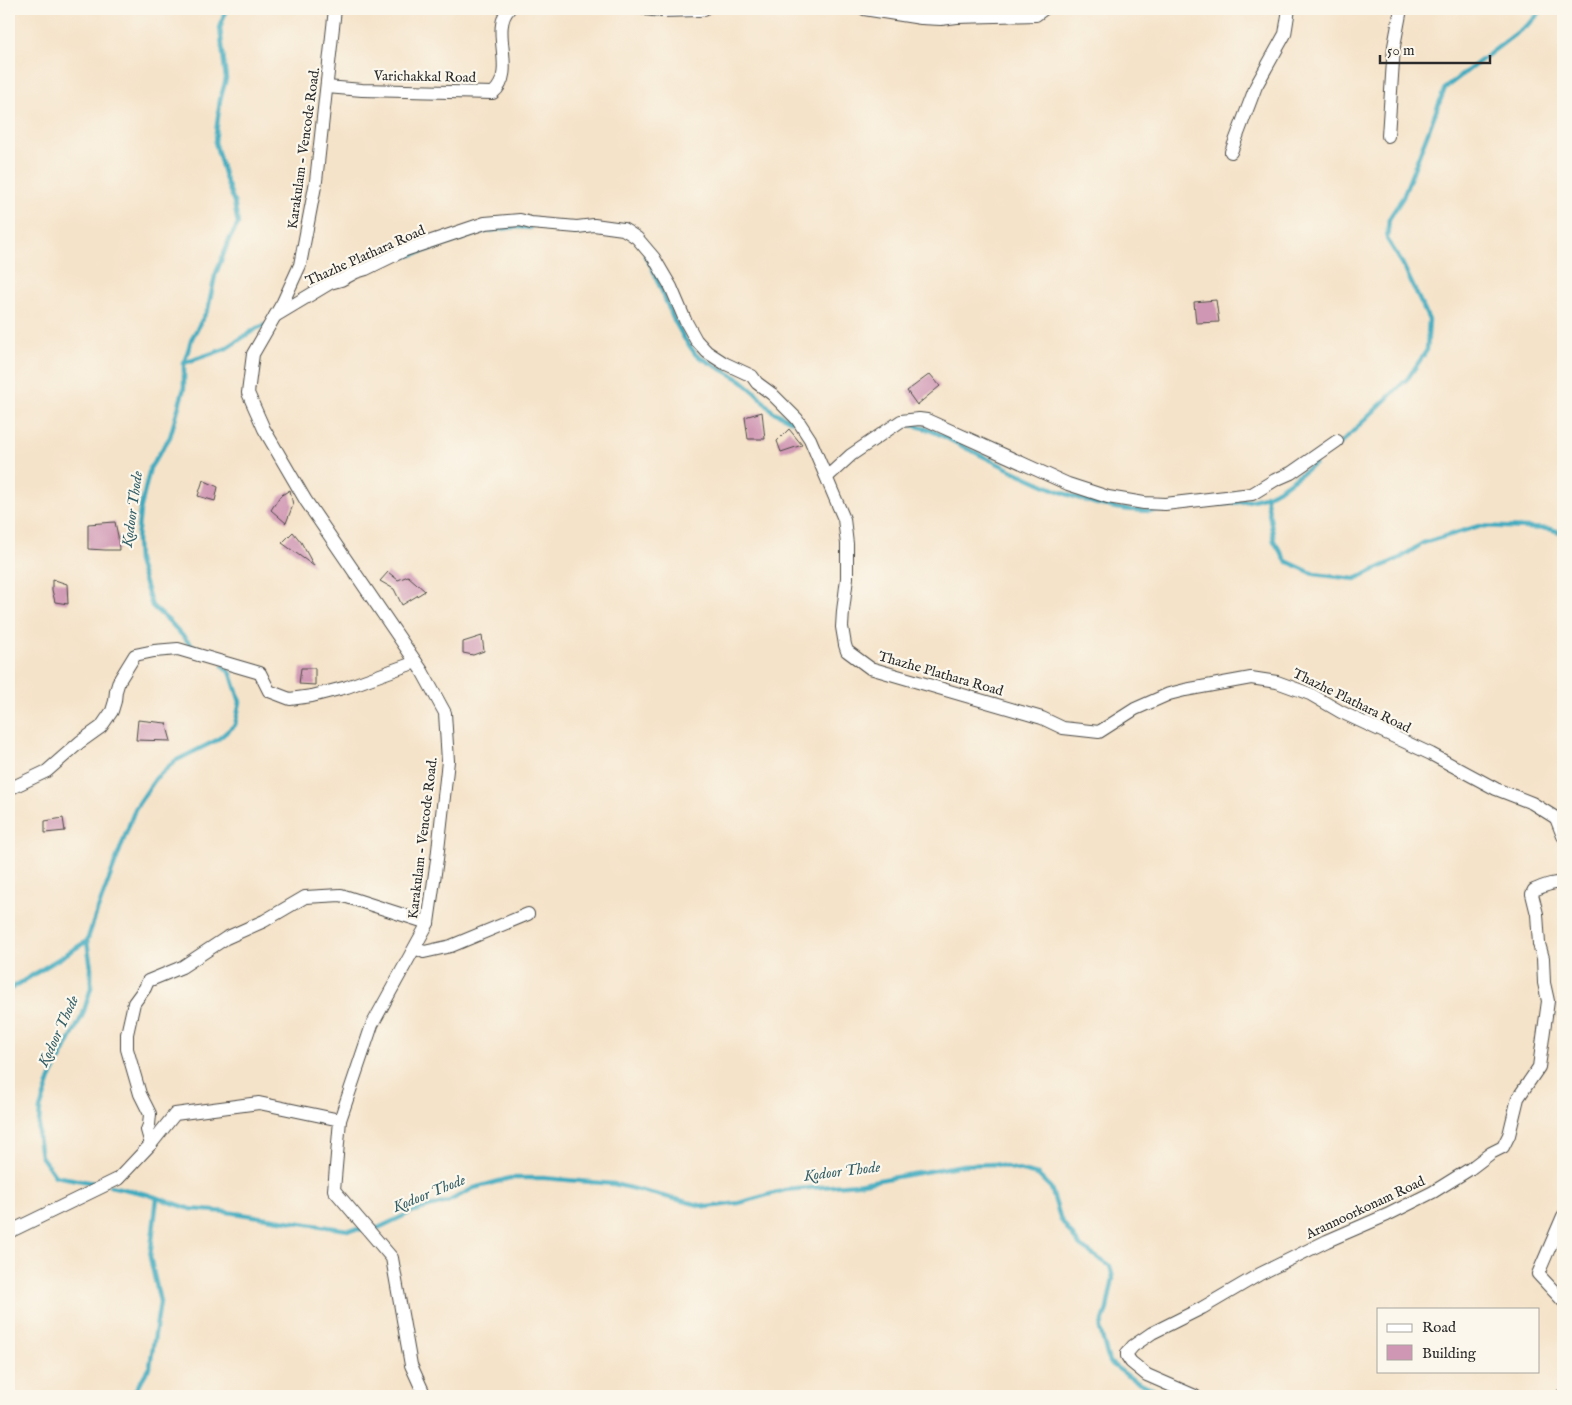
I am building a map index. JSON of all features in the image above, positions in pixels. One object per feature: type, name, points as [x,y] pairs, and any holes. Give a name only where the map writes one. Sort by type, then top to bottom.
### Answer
[{"type":"street","name":"Karakulam - Vencode Road.","points":[[335,9],[316,181],[300,265],[254,354],[248,393],[264,429],[306,501],[422,670],[445,713],[448,761],[428,923],[372,1025],[340,1120],[334,1190],[392,1258],[411,1365],[425,1396]]},
{"type":"street","name":"Varichakkal Road","points":[[327,87],[362,90],[493,93],[500,87],[504,67],[502,26],[504,14],[509,9]]},
{"type":"street","points":[[645,9],[661,11],[704,9]]},
{"type":"street","points":[[864,9],[921,18],[1036,15],[1044,9]]},
{"type":"street","points":[[1231,152],[1256,86],[1285,34],[1289,9]]},
{"type":"street","points":[[1388,136],[1394,46],[1401,9]]},
{"type":"street","name":"Thazhe Plathara Road","points":[[275,316],[330,283],[341,280],[405,250],[485,223],[520,220],[538,224],[577,227],[594,225],[623,229],[637,238],[654,258],[671,287],[696,340],[706,352],[752,376],[757,383],[772,394],[802,424],[814,447],[844,520],[847,544],[847,578],[843,611],[845,645],[847,651],[870,668],[1042,718],[1063,728],[1099,732],[1135,709],[1169,694],[1251,678],[1277,682],[1310,694],[1341,712],[1431,754],[1496,789],[1532,803],[1560,819]]},
{"type":"street","points":[[826,477],[838,465],[902,421],[920,419],[1068,484],[1108,497],[1144,503],[1166,504],[1252,494],[1292,472],[1337,441]]},
{"type":"street","points":[[9,789],[47,770],[101,727],[112,711],[119,680],[135,655],[165,650],[178,650],[205,657],[260,673],[269,691],[290,699],[312,696],[347,687],[416,662]]},
{"type":"street","points":[[1560,819],[1563,836]]},
{"type":"street","name":"Arannoorkonam Road","points":[[1195,1396],[1147,1375],[1131,1362],[1127,1356],[1133,1346],[1260,1274],[1433,1192],[1470,1169],[1491,1153],[1503,1148],[1509,1135],[1518,1098],[1539,1067],[1548,1001],[1544,983],[1543,958],[1539,944],[1537,914],[1532,894],[1534,890],[1543,886],[1563,883]]},
{"type":"street","points":[[151,1144],[147,1130],[150,1114],[140,1094],[128,1049],[128,1034],[134,1003],[148,981],[182,967],[226,938],[264,921],[305,897],[341,895],[428,923]]},
{"type":"street","points":[[415,948],[424,952],[451,946],[528,914]]},
{"type":"street","points":[[9,1232],[118,1179],[151,1144],[175,1114],[259,1103],[340,1120]]},
{"type":"street","points":[[1563,1216],[1538,1274],[1563,1301]]},
{"type":"building","points":[[1216,300],[1219,322],[1196,323],[1194,302]]},
{"type":"building","points":[[930,374],[940,386],[917,405],[907,391]]},
{"type":"building","points":[[762,412],[765,439],[748,439],[745,417]]},
{"type":"building","points":[[789,429],[802,445],[781,452],[777,441]]},
{"type":"building","points":[[203,480],[218,487],[215,501],[198,496]]},
{"type":"building","points":[[290,490],[293,505],[286,523],[271,510],[280,496]]},
{"type":"building","points":[[115,522],[119,550],[88,549],[88,524]]},
{"type":"building","points":[[293,532],[301,542],[314,566],[282,543]]},
{"type":"building","points":[[388,572],[398,580],[408,576],[425,591],[402,605],[394,589],[380,581]]},
{"type":"building","points":[[52,579],[67,584],[68,604],[55,602]]},
{"type":"building","points":[[482,636],[484,651],[473,655],[463,653],[463,642]]},
{"type":"building","points":[[301,668],[315,668],[315,685],[299,684]]},
{"type":"building","points":[[138,720],[166,723],[171,741],[136,740]]},
{"type":"building","points":[[63,818],[65,831],[45,833],[45,821]]},
{"type":"waterway","name":"Kodoor Thode","points":[[203,651],[190,644],[152,606],[138,561],[137,539],[140,511],[150,468],[170,437],[184,388],[184,363],[192,338],[208,309],[215,276],[229,240],[238,224],[234,202],[215,142],[220,100],[226,79],[220,28],[226,9]]},
{"type":"waterway","points":[[1339,445],[1408,378],[1427,350],[1429,320],[1402,263],[1387,239],[1389,219],[1403,197],[1445,88],[1531,22],[1543,9]]},
{"type":"waterway","points":[[404,257],[481,232],[516,227],[530,228]]},
{"type":"waterway","points":[[575,233],[602,231]]},
{"type":"waterway","points":[[645,256],[651,265],[673,318],[696,355],[741,380],[772,411],[792,421]]},
{"type":"waterway","points":[[184,363],[225,349],[257,328],[266,325]]},
{"type":"waterway","points":[[911,425],[934,432],[1017,473],[1066,494],[1116,508],[1142,511],[1168,510]]},
{"type":"waterway","points":[[1221,504],[1248,501],[1265,496],[1315,464]]},
{"type":"waterway","points":[[1266,495],[1274,541],[1286,561],[1314,574],[1355,579],[1400,558],[1423,543],[1479,526],[1550,529],[1563,533]]},
{"type":"waterway","name":"Kodoor Thode","points":[[100,1184],[55,1176],[41,1156],[38,1137],[40,1109],[50,1079],[83,1014],[91,988],[91,968],[87,941],[135,809],[156,778],[175,761],[217,740],[235,725],[240,702],[231,674],[223,666]]},
{"type":"waterway","points":[[9,990],[87,941]]},
{"type":"waterway","name":"Kodoor Thode","points":[[110,1186],[146,1194],[191,1209],[227,1212],[348,1230],[378,1228],[414,1211],[447,1202],[474,1188],[510,1178],[544,1178],[614,1184],[707,1207],[739,1203],[785,1190],[857,1184],[963,1165],[994,1164],[1038,1175],[1051,1188],[1061,1220],[1080,1246],[1110,1266],[1113,1278],[1107,1309],[1100,1329],[1109,1362],[1132,1379],[1168,1396]]},
{"type":"waterway","points":[[132,1396],[150,1366],[160,1302],[150,1257],[157,1198]]}]
